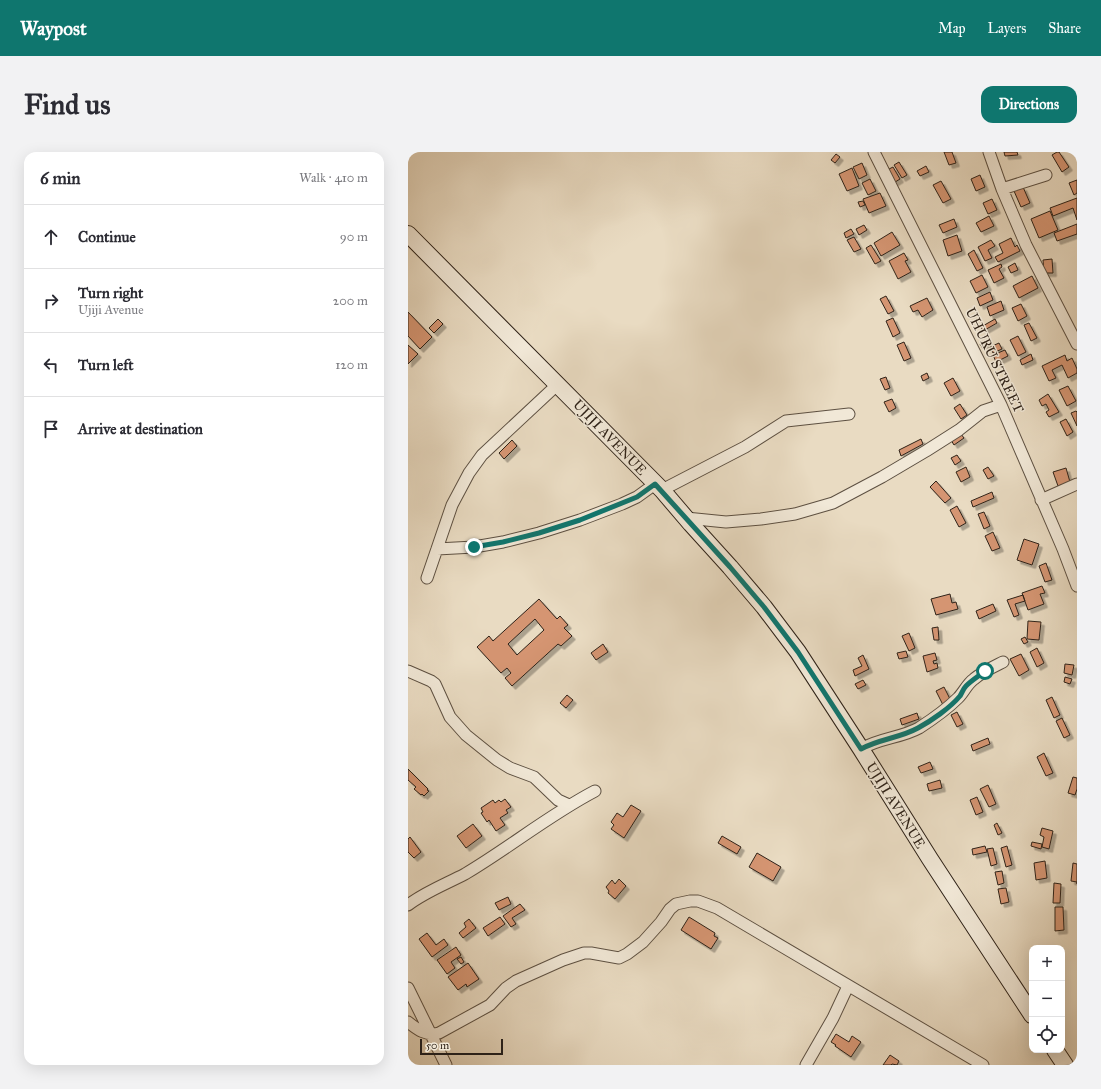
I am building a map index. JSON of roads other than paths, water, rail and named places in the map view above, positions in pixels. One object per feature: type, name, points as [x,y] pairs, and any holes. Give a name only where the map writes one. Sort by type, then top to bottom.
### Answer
[{"type":"main road","name":"UJIJI AVENUE","points":[[408,234],[659,487],[764,607],[798,652],[1029,1010]]},
{"type":"main road","points":[[1057,1053],[1065,1065]]},
{"type":"street","name":"UHURU STREET","points":[[874,152],[1001,405],[1077,586]]},
{"type":"street","points":[[989,152],[1002,189],[1026,245],[1077,344]]},
{"type":"street","points":[[1002,189],[1046,175]]},
{"type":"street","points":[[427,578],[452,505],[469,473],[482,455],[558,384]]},
{"type":"street","points":[[686,518],[726,522],[756,520],[795,514],[833,503],[882,477],[926,451],[959,430],[983,412],[1001,405]]},
{"type":"street","points":[[437,549],[474,547],[503,542],[539,533],[580,520],[622,504],[745,447],[786,421],[849,414]]},
{"type":"street","points":[[1041,500],[1077,484]]},
{"type":"street","points":[[861,749],[871,743],[902,735],[918,728],[950,706],[960,696],[965,687],[974,679],[1003,662]]},
{"type":"street","points":[[408,671],[431,680],[435,684],[450,717],[466,735],[497,760],[510,768],[534,777],[558,800],[569,805]]},
{"type":"street","points":[[408,905],[465,874],[569,805],[595,791]]},
{"type":"street","points":[[408,1022],[419,1031],[432,1035],[448,1029],[490,1004],[506,988],[516,981],[563,960],[584,953],[619,958],[632,952],[647,938],[670,909],[676,904],[690,901],[707,904],[717,908],[981,1064]]},
{"type":"street","points":[[806,1065],[833,1018],[848,986]]},
{"type":"street","points":[[408,988],[446,1065]]}]
